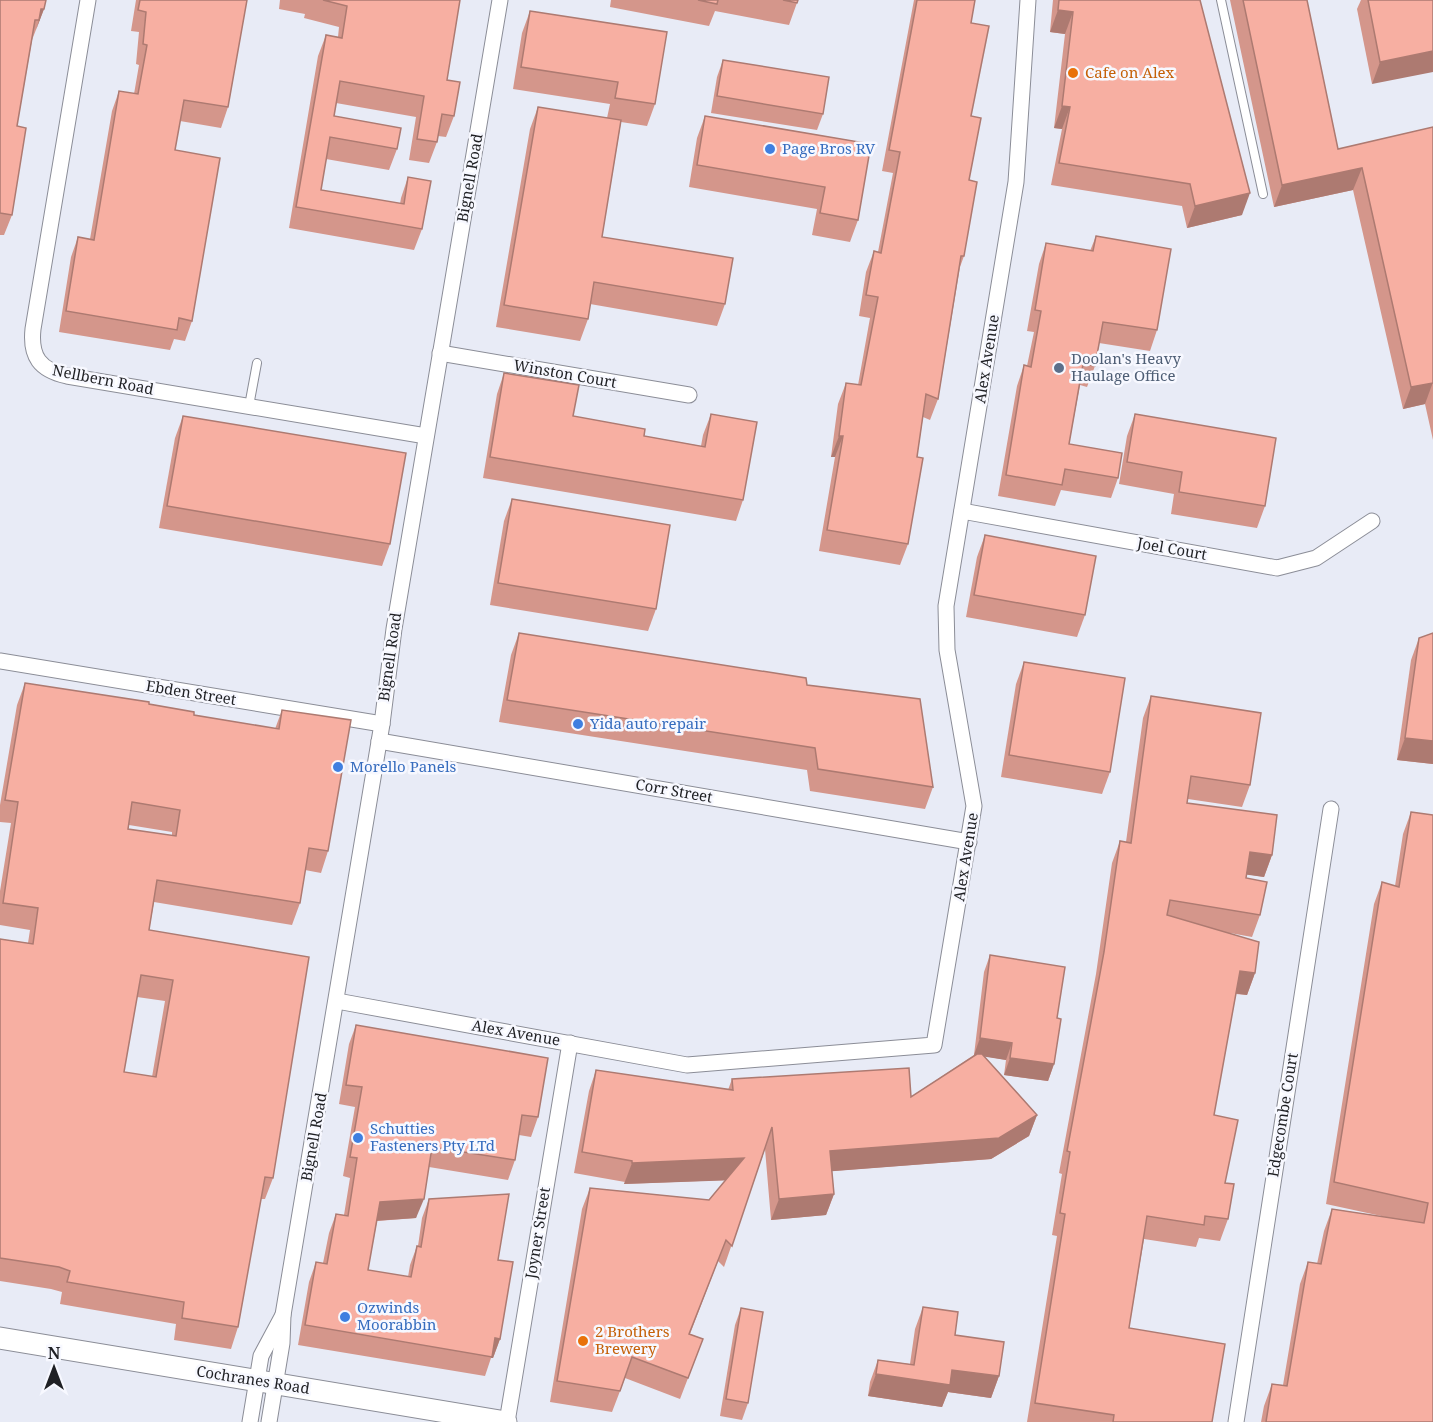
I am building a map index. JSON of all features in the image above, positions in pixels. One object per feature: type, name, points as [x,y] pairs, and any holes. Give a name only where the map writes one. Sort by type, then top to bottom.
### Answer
[{"type":"street","name":"Nellbern Road","points":[[88,0],[33,328],[33,352],[42,367],[67,376],[426,436]]},
{"type":"street","name":"Bignell Road","points":[[266,1382],[262,1353],[283,1315],[382,724],[394,629],[500,0]]},
{"type":"street","name":"Alex Avenue","points":[[337,1001],[687,1065],[934,1044],[974,806],[944,628],[1016,182],[1028,0]]},
{"type":"street","name":"Winston Court","points":[[440,353],[689,395]]},
{"type":"street","name":"Joel Court","points":[[962,511],[1277,568],[1316,558],[1372,521]]},
{"type":"street","name":"Ebden Street","points":[[0,663],[382,724]]},
{"type":"street","name":"Corr Street","points":[[379,741],[969,842]]},
{"type":"street","name":"Edgecombe Court","points":[[1236,1422],[1331,808]]},
{"type":"street","name":"Joyner Street","points":[[506,1422],[570,1043]]},
{"type":"street","name":"Cochranes Road","points":[[0,1338],[266,1382],[456,1418],[506,1422]]},
{"type":"street","points":[[250,1422],[266,1382]]},
{"type":"street","points":[[266,1382],[269,1422]]},
{"type":"lane","points":[[1221,0],[1263,194]]},
{"type":"lane","points":[[249,406],[257,363]]},
{"type":"building","points":[[0,0],[46,0],[39,20],[35,20],[17,126],[26,128],[12,215],[0,213]]},
{"type":"building","points":[[140,0],[247,0],[228,107],[184,100],[175,150],[220,158],[192,321],[179,318],[177,330],[66,311],[78,237],[94,240],[119,91],[138,94],[147,45],[143,44],[146,12],[138,10]]},
{"type":"building","points":[[323,0],[460,0],[447,80],[460,82],[454,116],[442,114],[437,142],[417,139],[424,96],[340,81],[334,116],[401,128],[397,149],[330,137],[321,190],[404,204],[408,177],[431,181],[422,229],[296,207],[326,35],[342,38],[347,6]]},
{"type":"building","points":[[698,0],[718,0],[717,4]]},
{"type":"building","points":[[917,0],[975,0],[971,23],[989,26],[971,116],[981,118],[969,180],[977,182],[964,256],[961,256],[938,399],[926,394],[917,457],[923,458],[908,544],[827,530],[843,436],[839,436],[846,383],[861,385],[878,297],[866,295],[874,251],[881,253],[900,152],[889,150]]},
{"type":"building","points":[[1059,0],[1200,0],[1250,193],[1195,206],[1190,184],[1059,163],[1070,107],[1062,106],[1073,12],[1058,10]]},
{"type":"building","points":[[1243,0],[1307,0],[1338,149],[1433,127],[1433,383],[1411,387],[1362,168],[1282,185]]},
{"type":"building","points":[[1368,0],[1433,0],[1433,51],[1380,62]]},
{"type":"building","points":[[530,11],[667,32],[655,104],[615,98],[618,82],[521,67]]},
{"type":"building","points":[[723,60],[829,77],[823,114],[717,96]]},
{"type":"building","points":[[538,107],[621,120],[602,237],[733,258],[725,304],[594,282],[588,319],[504,305]]},
{"type":"building","points":[[705,116],[871,144],[858,220],[820,213],[825,187],[697,165]]},
{"type":"building","points":[[1096,236],[1171,249],[1157,330],[1103,322],[1095,366],[1083,364],[1069,444],[1122,453],[1118,478],[1065,469],[1062,485],[1006,475],[1024,365],[1031,367],[1041,311],[1035,310],[1046,243],[1093,251]]},
{"type":"building","points":[[504,373],[579,385],[573,416],[645,429],[644,436],[705,447],[711,414],[757,422],[743,500],[490,457]]},
{"type":"building","points":[[1135,414],[1276,438],[1265,506],[1179,492],[1182,472],[1127,462]]},
{"type":"building","points":[[183,416],[406,453],[390,544],[167,506]]},
{"type":"building","points":[[512,499],[670,525],[656,609],[498,583]]},
{"type":"building","points":[[985,535],[1096,556],[1085,615],[974,595]]},
{"type":"building","points":[[519,633],[806,678],[807,685],[920,699],[933,787],[818,769],[815,748],[507,700]]},
{"type":"building","points":[[1433,633],[1433,741],[1405,738],[1419,638]]},
{"type":"building","points":[[1024,662],[1125,678],[1110,772],[1009,755]]},
{"type":"building","points":[[25,683],[149,702],[149,704],[194,712],[194,715],[279,729],[282,710],[351,720],[328,851],[309,848],[300,903],[157,880],[149,930],[309,957],[273,1178],[265,1177],[238,1327],[182,1318],[184,1302],[67,1282],[70,1271],[59,1267],[0,1258],[0,939],[33,944],[38,908],[3,903],[18,802],[5,800]],"holes":[[[132,802],[180,810],[176,836],[128,829]],[[141,975],[173,980],[156,1077],[124,1072]]]},
{"type":"building","points":[[1151,696],[1261,713],[1250,785],[1191,776],[1187,803],[1277,815],[1272,855],[1250,852],[1246,878],[1267,882],[1260,915],[1170,900],[1167,915],[1259,942],[1255,973],[1240,971],[1214,1115],[1238,1120],[1225,1183],[1234,1184],[1228,1219],[1205,1216],[1204,1225],[1147,1216],[1129,1328],[1225,1344],[1212,1422],[1113,1422],[1114,1415],[1035,1403],[1065,1214],[1060,1213],[1070,1152],[1067,1151],[1104,952],[1120,841],[1131,843]]},
{"type":"building","points":[[1411,812],[1433,815],[1433,1422],[1266,1422],[1272,1384],[1287,1386],[1308,1262],[1321,1264],[1332,1209],[1424,1223],[1428,1203],[1334,1182],[1382,882],[1399,887]]},
{"type":"building","points":[[990,955],[1065,967],[1057,1018],[1061,1019],[1054,1064],[1010,1058],[1012,1043],[980,1038]]},
{"type":"building","points":[[356,1025],[548,1058],[538,1117],[522,1115],[515,1160],[432,1147],[424,1199],[380,1202],[368,1270],[411,1277],[417,1246],[421,1247],[429,1199],[509,1194],[498,1260],[513,1262],[500,1339],[495,1338],[492,1357],[305,1325],[316,1262],[327,1264],[336,1214],[348,1216],[357,1158],[350,1157],[362,1087],[346,1085]]},
{"type":"building","points":[[977,1054],[982,1054],[1037,1115],[999,1138],[830,1151],[834,1194],[779,1199],[772,1127],[732,1246],[726,1240],[689,1334],[703,1339],[688,1378],[632,1357],[620,1391],[557,1381],[590,1188],[709,1200],[744,1158],[632,1163],[632,1161],[582,1152],[596,1070],[733,1090],[732,1079],[909,1068],[911,1097]]},
{"type":"building","points":[[923,1307],[958,1312],[955,1335],[1004,1342],[999,1376],[952,1370],[950,1385],[876,1374],[878,1360],[914,1365]]},
{"type":"building","points":[[741,1308],[763,1312],[748,1403],[726,1399]]},
{"type":"place","name":"Cafe on Alex","points":[[1073,73]]},
{"type":"place","name":"Page Bros RV","points":[[770,149]]},
{"type":"place","name":"Doolan's Heavy Haulage Office","points":[[1059,368]]},
{"type":"place","name":"Yida auto repair","points":[[578,724]]},
{"type":"place","name":"Morello Panels","points":[[338,767]]},
{"type":"place","name":"Schutties Fasteners Pty LTd","points":[[358,1138]]},
{"type":"place","name":"Ozwinds Moorabbin","points":[[345,1317]]},
{"type":"place","name":"2 Brothers Brewery","points":[[583,1341]]}]
